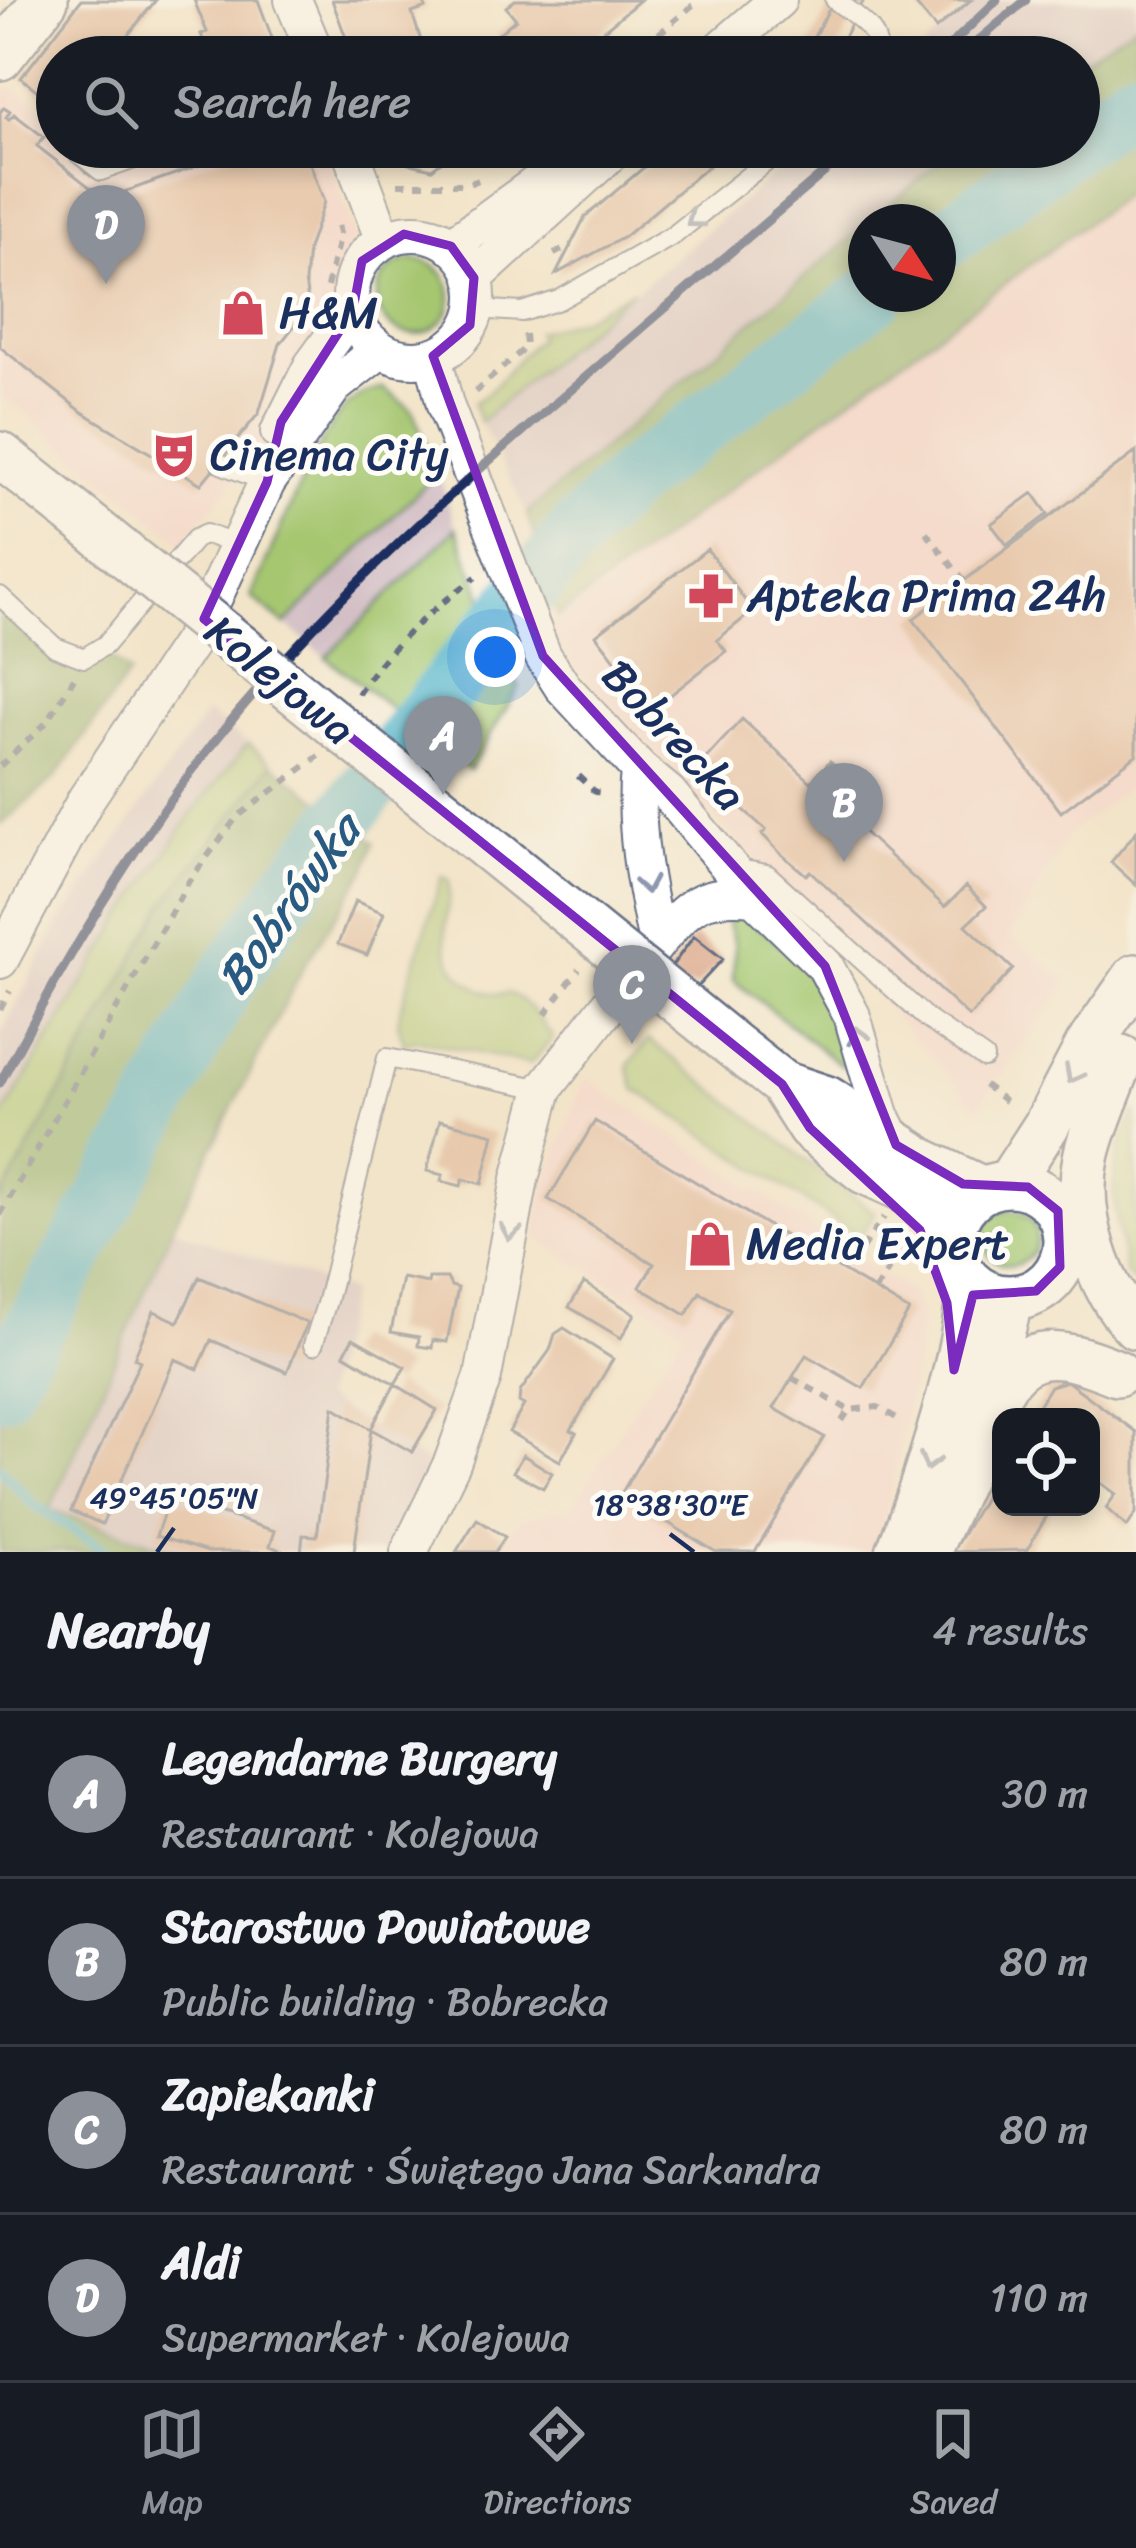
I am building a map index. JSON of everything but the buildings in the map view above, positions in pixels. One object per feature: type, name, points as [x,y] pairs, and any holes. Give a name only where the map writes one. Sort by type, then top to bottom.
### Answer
[{"type":"street","points":[[0,56],[45,0]]},
{"type":"street","points":[[293,0],[308,36]]},
{"type":"street","points":[[736,36],[778,0]]},
{"type":"street","points":[[357,168],[384,241]]},
{"type":"street","points":[[452,246],[558,168]]},
{"type":"street","points":[[352,310],[380,350],[397,357],[433,356],[460,339],[475,294],[597,168]]},
{"type":"street","points":[[0,960],[86,799],[199,629],[267,482],[281,422],[312,366],[352,310],[355,276],[362,261],[384,241],[421,234],[452,246],[465,260],[475,294]]},
{"type":"street","points":[[267,482],[334,386],[380,350]]},
{"type":"street","name":"Bobrecka","points":[[433,356],[445,405],[536,643],[562,686],[668,794],[754,897],[814,953],[839,986],[881,1115],[880,1158]]},
{"type":"street","name":"Kolejowa","points":[[1,455],[782,1084],[810,1128],[880,1158],[963,1184],[1012,1190]]},
{"type":"street","points":[[639,769],[639,844],[657,943]]},
{"type":"street","points":[[409,1552],[452,1463],[483,1377],[520,1179],[544,1089],[657,943],[698,903],[719,894],[754,897]]},
{"type":"street","points":[[1012,1190],[1088,1046],[1136,977]]},
{"type":"street","points":[[1129,1042],[1012,1190],[962,1208],[952,1235],[957,1267],[979,1291],[1035,1286],[1130,1369]]},
{"type":"street","points":[[1129,1042],[1088,1150],[1084,1178],[1096,1264],[1107,1291],[1136,1326]]},
{"type":"street","points":[[880,1158],[934,1261],[947,1303],[954,1370]]},
{"type":"street","name":"Kolejowa","points":[[880,1158],[903,1188],[935,1213],[952,1235]]},
{"type":"street","points":[[970,1458],[1035,1286],[1066,1249],[1058,1211],[1012,1190]]},
{"type":"street","points":[[899,1552],[928,1468],[969,1311],[967,1280]]},
{"type":"street","points":[[927,1552],[1008,1376],[1041,1354],[1130,1369]]},
{"type":"lane","points":[[835,0],[874,36]]},
{"type":"lane","points":[[475,294],[522,311],[559,300],[674,235],[759,168]]},
{"type":"lane","points":[[220,464],[267,482]]},
{"type":"lane","points":[[0,596],[56,647],[84,658],[105,646],[195,539],[206,534],[240,546]]},
{"type":"lane","points":[[728,867],[767,874],[926,1018],[984,1058]]},
{"type":"lane","points":[[313,1346],[387,1058],[544,1089]]},
{"type":"path","points":[[656,36],[699,0]]},
{"type":"path","points":[[366,196],[397,184],[468,184],[483,178]]},
{"type":"path","points":[[926,532],[964,581]]},
{"type":"path","points":[[350,707],[371,673],[418,620],[505,565]]},
{"type":"path","points":[[0,766],[47,722],[84,658]]},
{"type":"path","points":[[0,1215],[189,881],[237,817],[317,759],[328,742]]},
{"type":"path","points":[[982,1083],[1010,1105]]},
{"type":"path","points":[[862,1249],[886,1214]]},
{"type":"path","points":[[875,1290],[889,1269]]},
{"type":"path","points":[[792,1378],[848,1410],[878,1407],[912,1426]]},
{"type":"path","points":[[842,1421],[848,1410]]},
{"type":"highlighted area","points":[[404,234],[451,246],[474,278],[470,325],[433,356],[543,656],[825,966],[896,1145],[963,1184],[1028,1187],[1058,1211],[1060,1267],[1036,1291],[973,1295],[954,1370],[947,1303],[920,1230],[810,1128],[782,1084],[204,619],[267,482],[281,422],[353,310],[362,261]]},
{"type":"shaded area","points":[[975,0],[1136,0],[1136,23],[1100,47],[1100,36],[936,36]]},
{"type":"shaded area","points":[[9,86],[36,104],[36,168],[331,168],[355,234],[335,317],[265,441],[184,544],[0,394],[0,98]]},
{"type":"shaded area","points":[[781,168],[932,168],[890,204],[848,204],[848,240],[527,513],[480,422]]},
{"type":"shaded area","points":[[1136,186],[1136,781],[1068,835],[1010,937],[1068,981],[978,1109],[578,672],[546,629]]},
{"type":"shaded area","points":[[438,472],[456,528],[326,657],[285,624]]},
{"type":"shaded area","points":[[207,712],[248,744],[194,811],[120,923],[0,1121],[0,1036],[57,927]]},
{"type":"shaded area","points":[[585,1077],[911,1293],[923,1326],[883,1535],[875,1552],[499,1552],[518,1519],[573,1506],[684,1329],[537,1239],[542,1194]]},
{"type":"shaded area","points":[[172,1228],[350,1292],[323,1398],[428,1463],[384,1552],[180,1552],[49,1511]]},
{"type":"green space","points":[[1136,23],[1136,186],[558,617],[527,513],[848,240],[848,312],[956,312],[956,204],[890,204],[932,168],[1100,168],[1100,47]]},
{"type":"green space","points":[[414,260],[440,271],[451,297],[440,323],[414,334],[388,323],[377,297],[388,271]]},
{"type":"green space","points":[[633,290],[480,422],[474,403],[539,338],[536,332],[582,318]]},
{"type":"green space","points":[[383,388],[412,410],[438,472],[285,624],[251,597],[309,466],[336,419],[357,398]]},
{"type":"green space","points":[[456,528],[519,687],[469,770],[326,657]]},
{"type":"green space","points":[[0,612],[65,669],[107,654],[129,674],[56,777],[0,826]]},
{"type":"green space","points":[[248,744],[272,764],[165,903],[0,1201],[0,1121],[120,923],[194,811]]},
{"type":"green space","points":[[272,764],[375,842],[365,870],[304,966],[172,1228],[50,1510],[180,1552],[0,1552],[0,1201],[165,903]]},
{"type":"green space","points":[[442,876],[449,880],[450,888],[446,945],[457,971],[479,989],[521,1000],[553,1038],[530,1064],[418,1040],[404,1043],[400,1011]]},
{"type":"green space","points":[[722,907],[769,935],[813,980],[832,1011],[850,1066],[841,1065],[733,980],[735,945]]},
{"type":"green space","points":[[649,1040],[875,1213],[860,1237],[635,1089],[628,1066]]},
{"type":"green space","points":[[1136,1110],[1136,1284],[1126,1274],[1114,1191],[1119,1153]]},
{"type":"green space","points":[[1010,1211],[1029,1219],[1037,1238],[1029,1257],[1010,1265],[991,1257],[983,1238],[991,1219]]},
{"type":"waterway","name":"Bobrówka","points":[[1100,123],[1136,96]]},
{"type":"waterway","name":"Bobrówka","points":[[956,230],[1039,168]]},
{"type":"waterway","name":"Bobrówka","points":[[0,1389],[228,978],[300,875],[453,681],[576,533],[631,479],[851,312]]},
{"type":"waterway","points":[[0,1468],[33,1504],[108,1552]]},
{"type":"railway","points":[[960,36],[997,0]]},
{"type":"railway","points":[[984,36],[1026,0]]},
{"type":"railway","points":[[0,1083],[81,937],[141,844],[205,753],[278,666],[442,503],[830,168]]},
{"type":"place","name":"Aldi","points":[[106,284]]},
{"type":"place","name":"H&M","points":[[243,313]]},
{"type":"place","name":"Cinema City","points":[[174,455]]},
{"type":"place","name":"Apteka Prima 24h","points":[[711,596]]},
{"type":"place","name":"Legendarne Burgery","points":[[443,795]]},
{"type":"place","name":"Starostwo Powiatowe","points":[[844,862]]},
{"type":"place","name":"Zapiekanki","points":[[632,1044]]},
{"type":"place","name":"Media Expert","points":[[710,1244]]}]
